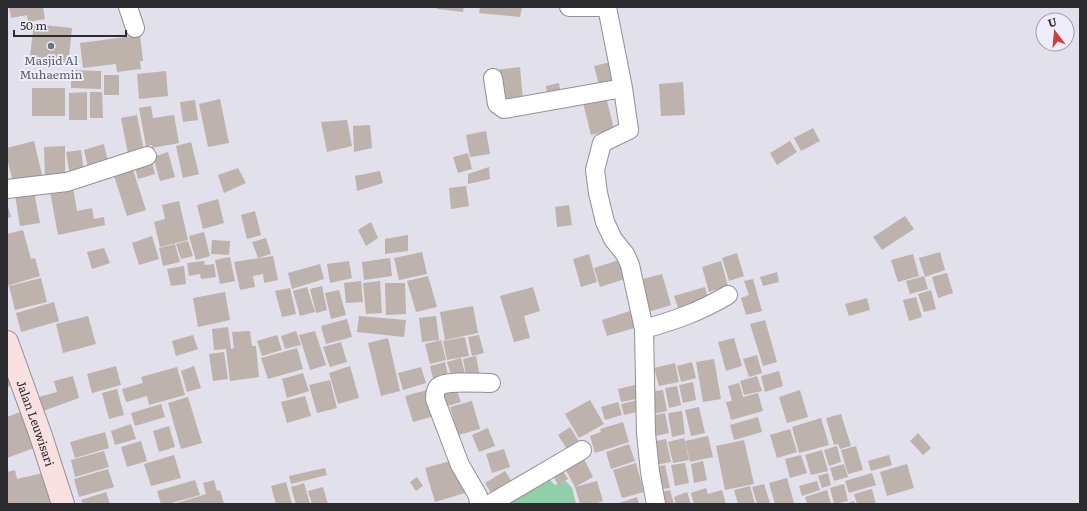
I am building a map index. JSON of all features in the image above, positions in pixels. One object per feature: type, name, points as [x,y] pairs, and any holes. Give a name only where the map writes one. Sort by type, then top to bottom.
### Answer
[{"type":"main road","name":"Jalan Leuwisari","points":[[7,342],[41,436],[63,504]]},
{"type":"street","points":[[128,7],[134,28]]},
{"type":"street","points":[[569,7],[608,7],[623,88],[629,130],[602,143],[595,170],[605,222],[613,239],[626,254],[630,265],[644,329],[646,433],[650,472],[656,504]]},
{"type":"street","points":[[493,78],[497,104],[504,109],[623,88]]},
{"type":"street","points":[[7,189],[67,182],[147,156]]},
{"type":"street","points":[[644,329],[679,320],[706,308],[728,295]]},
{"type":"street","points":[[479,504],[478,496],[460,465],[435,399],[435,392],[438,387],[445,383],[491,382]]},
{"type":"street","points":[[490,504],[582,450]]},
{"type":"green space","points":[[545,475],[555,485],[566,481],[572,488],[576,504],[504,504]]},
{"type":"building","points":[[9,7],[43,7],[45,19],[28,22],[27,15],[11,18]]},
{"type":"building","points":[[437,7],[464,7],[463,12],[437,9]]},
{"type":"building","points":[[480,7],[522,7],[520,17],[479,13]]},
{"type":"building","name":"Masjid Al Muhaemin","points":[[34,24],[72,28],[68,67],[29,63]]},
{"type":"building","points":[[140,35],[143,61],[140,61],[141,69],[117,72],[116,64],[83,68],[80,43]]},
{"type":"building","points":[[615,61],[621,84],[600,89],[594,66]]},
{"type":"building","points":[[520,67],[523,100],[499,103],[495,70]]},
{"type":"building","points":[[71,70],[101,71],[101,89],[71,88]]},
{"type":"building","points":[[166,71],[168,96],[139,99],[137,74]]},
{"type":"building","points":[[104,75],[119,75],[119,95],[104,95]]},
{"type":"building","points":[[683,82],[685,115],[661,116],[659,84]]},
{"type":"building","points":[[559,83],[561,97],[548,99],[546,86]]},
{"type":"building","points":[[32,88],[65,88],[65,116],[32,116]]},
{"type":"building","points":[[87,92],[87,120],[69,120],[69,93]]},
{"type":"building","points":[[90,92],[102,92],[103,118],[90,118]]},
{"type":"building","points":[[605,93],[614,129],[591,135],[582,99]]},
{"type":"building","points":[[220,99],[229,143],[208,147],[199,104]]},
{"type":"building","points":[[195,100],[198,120],[183,122],[180,102]]},
{"type":"building","points":[[151,106],[153,118],[174,115],[179,143],[152,148],[152,145],[146,146],[139,108]]},
{"type":"building","points":[[137,115],[144,151],[128,154],[121,118]]},
{"type":"building","points":[[347,120],[352,146],[327,152],[321,122]]},
{"type":"building","points":[[370,125],[372,148],[354,152],[353,126]]},
{"type":"building","points":[[813,128],[820,141],[801,151],[794,138]]},
{"type":"building","points":[[486,131],[490,154],[470,157],[466,135]]},
{"type":"building","points":[[34,141],[43,179],[14,186],[7,158],[7,148]]},
{"type":"building","points":[[790,141],[797,152],[777,165],[770,153]]},
{"type":"building","points":[[191,142],[199,174],[183,178],[176,146]]},
{"type":"building","points":[[104,144],[108,162],[88,167],[84,150]]},
{"type":"building","points":[[65,146],[65,176],[45,177],[44,147]]},
{"type":"building","points":[[81,150],[84,172],[70,175],[66,152]]},
{"type":"building","points":[[168,152],[175,177],[160,181],[153,157]]},
{"type":"building","points":[[468,153],[472,169],[458,173],[453,157]]},
{"type":"building","points":[[151,159],[155,174],[138,179],[134,164]]},
{"type":"building","points":[[489,167],[490,179],[468,184],[468,174]]},
{"type":"building","points":[[238,168],[246,183],[224,193],[218,175]]},
{"type":"building","points":[[133,170],[146,210],[127,216],[114,176]]},
{"type":"building","points":[[380,171],[383,183],[357,191],[355,176]]},
{"type":"building","points":[[72,182],[77,211],[92,208],[94,219],[104,217],[105,225],[58,235],[49,186]]},
{"type":"building","points":[[466,186],[469,206],[451,209],[449,188]]},
{"type":"building","points":[[34,192],[40,223],[20,226],[15,195]]},
{"type":"building","points":[[218,199],[224,223],[203,229],[197,205]]},
{"type":"building","points":[[179,201],[188,240],[160,247],[154,222],[165,219],[162,205]]},
{"type":"building","points":[[7,203],[11,217],[7,218]]},
{"type":"building","points":[[569,205],[572,225],[557,227],[555,207]]},
{"type":"building","points":[[255,211],[261,235],[247,239],[241,215]]},
{"type":"building","points":[[905,216],[914,229],[882,250],[873,237]]},
{"type":"building","points":[[371,222],[378,238],[366,246],[358,230]]},
{"type":"building","points":[[23,230],[31,259],[35,258],[40,276],[7,286],[7,234]]},
{"type":"building","points":[[204,232],[210,256],[196,260],[189,236]]},
{"type":"building","points":[[408,235],[408,251],[385,254],[385,239]]},
{"type":"building","points":[[152,236],[159,259],[139,265],[132,243]]},
{"type":"building","points":[[266,238],[271,254],[258,258],[252,242]]},
{"type":"building","points":[[212,240],[230,241],[229,255],[211,254]]},
{"type":"building","points":[[188,241],[193,256],[181,259],[176,244]]},
{"type":"building","points":[[175,244],[180,262],[163,266],[159,248]]},
{"type":"building","points":[[104,248],[110,263],[92,269],[87,252]]},
{"type":"building","points":[[422,252],[427,274],[399,280],[394,258]]},
{"type":"building","points":[[940,252],[945,270],[925,277],[919,258]]},
{"type":"building","points":[[737,253],[744,276],[729,281],[722,258]]},
{"type":"building","points":[[589,254],[597,282],[581,287],[573,259]]},
{"type":"building","points":[[913,254],[919,276],[898,282],[891,260]]},
{"type":"building","points":[[273,256],[278,280],[264,283],[263,274],[253,276],[255,287],[240,290],[234,262]]},
{"type":"building","points":[[230,257],[235,281],[220,284],[215,260]]},
{"type":"building","points":[[390,258],[392,276],[364,280],[362,262]]},
{"type":"building","points":[[622,259],[628,278],[600,287],[594,268]]},
{"type":"building","points":[[204,261],[205,265],[214,264],[216,277],[201,279],[200,274],[189,276],[187,263]]},
{"type":"building","points":[[349,261],[352,278],[330,283],[327,264]]},
{"type":"building","points":[[721,261],[728,286],[709,292],[702,267]]},
{"type":"building","points":[[320,264],[324,279],[292,289],[288,273]]},
{"type":"building","points":[[184,266],[186,284],[171,286],[167,269]]},
{"type":"building","points":[[777,272],[779,282],[763,286],[760,277]]},
{"type":"building","points":[[947,273],[953,293],[938,298],[932,277]]},
{"type":"building","points":[[662,274],[671,305],[648,312],[639,280]]},
{"type":"building","points":[[428,276],[437,307],[416,312],[407,281]]},
{"type":"building","points":[[924,276],[928,289],[910,294],[906,281]]},
{"type":"building","points":[[41,278],[47,302],[15,310],[9,286]]},
{"type":"building","points":[[753,279],[762,311],[746,315],[741,298],[749,295],[744,281]]},
{"type":"building","points":[[361,281],[363,302],[346,303],[344,283]]},
{"type":"building","points":[[380,281],[382,313],[366,314],[363,283]]},
{"type":"building","points":[[385,283],[405,283],[406,314],[386,315]]},
{"type":"building","points":[[322,286],[327,310],[316,313],[310,289]]},
{"type":"building","points":[[307,287],[315,312],[300,316],[293,291]]},
{"type":"building","points":[[533,287],[540,311],[524,316],[530,338],[514,342],[500,296]]},
{"type":"building","points":[[705,287],[708,299],[678,308],[674,296]]},
{"type":"building","points":[[290,288],[296,314],[282,317],[275,291]]},
{"type":"building","points":[[339,290],[346,315],[331,319],[325,293]]},
{"type":"building","points":[[931,290],[936,309],[924,312],[918,294]]},
{"type":"building","points":[[225,292],[230,320],[198,327],[193,298]]},
{"type":"building","points":[[916,297],[922,317],[909,321],[903,300]]},
{"type":"building","points":[[867,298],[870,310],[849,316],[845,304]]},
{"type":"building","points":[[54,302],[59,321],[21,332],[16,313]]},
{"type":"building","points":[[473,306],[478,333],[445,340],[440,312]]},
{"type":"building","points":[[633,310],[638,327],[607,336],[602,320]]},
{"type":"building","points":[[88,316],[96,344],[63,353],[56,324]]},
{"type":"building","points":[[359,316],[406,320],[404,337],[357,332]]},
{"type":"building","points":[[436,316],[439,340],[422,342],[419,318]]},
{"type":"building","points":[[347,319],[352,337],[326,344],[321,326]]},
{"type":"building","points":[[765,320],[777,362],[763,366],[750,324]]},
{"type":"building","points":[[228,327],[231,349],[234,348],[232,332],[250,331],[252,346],[256,346],[259,377],[230,381],[226,349],[214,350],[212,329]]},
{"type":"building","points":[[296,331],[301,345],[285,349],[281,336]]},
{"type":"building","points":[[315,331],[326,365],[310,370],[299,335]]},
{"type":"building","points":[[193,335],[198,349],[176,356],[172,341]]},
{"type":"building","points":[[277,335],[282,350],[262,356],[257,341]]},
{"type":"building","points":[[479,335],[484,353],[472,356],[468,337]]},
{"type":"building","points":[[465,337],[469,356],[447,360],[443,341]]},
{"type":"building","points":[[388,338],[400,391],[381,396],[368,343]]},
{"type":"building","points":[[734,338],[742,366],[726,371],[718,342]]},
{"type":"building","points":[[441,340],[446,360],[430,364],[425,344]]},
{"type":"building","points":[[341,342],[347,362],[330,367],[323,347]]},
{"type":"building","points":[[297,348],[303,369],[268,379],[261,358]]},
{"type":"building","points":[[224,352],[228,379],[213,381],[209,354]]},
{"type":"building","points":[[757,355],[762,373],[749,377],[743,359]]},
{"type":"building","points":[[476,356],[480,377],[467,380],[463,359]]},
{"type":"building","points":[[461,358],[466,378],[453,381],[447,362]]},
{"type":"building","points":[[714,359],[721,399],[703,402],[696,362]]},
{"type":"building","points":[[445,362],[449,380],[434,383],[430,366]]},
{"type":"building","points":[[692,362],[696,378],[681,382],[677,366]]},
{"type":"building","points":[[675,363],[679,382],[659,386],[654,368]]},
{"type":"building","points":[[7,365],[13,385],[7,387]]},
{"type":"building","points":[[116,366],[121,385],[92,393],[87,374]]},
{"type":"building","points":[[194,366],[201,388],[187,392],[181,371]]},
{"type":"building","points":[[350,366],[359,398],[338,404],[329,373]]},
{"type":"building","points":[[177,367],[185,395],[149,405],[147,396],[126,402],[122,389],[143,383],[141,377]]},
{"type":"building","points":[[421,367],[426,383],[403,390],[398,373]]},
{"type":"building","points":[[779,371],[783,386],[765,392],[761,376]]},
{"type":"building","points":[[303,373],[309,391],[287,398],[282,379]]},
{"type":"building","points":[[73,376],[79,398],[43,411],[39,397],[57,392],[54,381]]},
{"type":"building","points":[[757,376],[762,391],[744,395],[740,381]]},
{"type":"building","points":[[330,380],[337,408],[317,413],[309,385]]},
{"type":"building","points":[[693,382],[696,400],[683,403],[679,385]]},
{"type":"building","points":[[739,383],[743,397],[758,393],[763,411],[731,420],[726,402],[732,401],[728,386]]},
{"type":"building","points":[[639,384],[642,398],[621,402],[618,389]]},
{"type":"building","points":[[677,386],[681,405],[669,408],[665,388]]},
{"type":"building","points":[[456,388],[461,402],[441,408],[437,393]]},
{"type":"building","points":[[117,389],[124,415],[109,419],[102,393]]},
{"type":"building","points":[[427,390],[434,416],[413,422],[405,396]]},
{"type":"building","points":[[663,390],[667,411],[654,414],[650,392]]},
{"type":"building","points":[[800,390],[808,417],[787,423],[779,397]]},
{"type":"building","points":[[305,396],[311,416],[287,423],[281,402]]},
{"type":"building","points":[[188,397],[202,443],[181,449],[168,403]]},
{"type":"building","points":[[590,400],[604,424],[579,438],[565,414]]},
{"type":"building","points":[[638,400],[640,411],[624,415],[621,404]]},
{"type":"building","points":[[472,401],[480,429],[458,435],[450,407]]},
{"type":"building","points":[[618,402],[622,415],[605,420],[601,407]]},
{"type":"building","points":[[161,404],[165,417],[135,426],[131,413]]},
{"type":"building","points":[[699,407],[705,433],[691,436],[685,410]]},
{"type":"building","points":[[682,411],[685,434],[672,437],[668,413]]},
{"type":"building","points":[[20,412],[34,448],[7,458],[7,417]]},
{"type":"building","points":[[665,413],[669,433],[651,437],[647,417]]},
{"type":"building","points":[[841,414],[851,446],[840,449],[838,444],[834,445],[826,418]]},
{"type":"building","points":[[758,417],[762,432],[734,440],[730,425]]},
{"type":"building","points":[[821,418],[829,445],[799,453],[792,427]]},
{"type":"building","points":[[623,422],[629,442],[595,453],[590,436],[601,432],[600,429]]},
{"type":"building","points":[[131,424],[136,439],[115,445],[111,431]]},
{"type":"building","points":[[169,426],[175,447],[159,452],[153,431]]},
{"type":"building","points":[[570,427],[581,445],[569,452],[558,435]]},
{"type":"building","points":[[488,428],[495,446],[479,452],[472,435]]},
{"type":"building","points":[[790,429],[797,452],[777,458],[770,435]]},
{"type":"building","points":[[105,432],[109,448],[75,458],[70,442]]},
{"type":"building","points":[[918,433],[931,448],[923,455],[910,441]]},
{"type":"building","points":[[708,436],[713,457],[690,462],[685,441]]},
{"type":"building","points":[[684,438],[689,460],[673,463],[668,442]]},
{"type":"building","points":[[666,439],[671,462],[655,465],[651,442]]},
{"type":"building","points":[[744,440],[754,484],[725,490],[716,446]]},
{"type":"building","points":[[141,441],[147,461],[127,467],[121,447]]},
{"type":"building","points":[[629,444],[635,461],[611,469],[606,452]]},
{"type":"building","points":[[837,446],[841,462],[829,466],[824,450]]},
{"type":"building","points":[[856,446],[863,470],[848,474],[841,450]]},
{"type":"building","points":[[504,449],[510,467],[492,473],[486,454]]},
{"type":"building","points":[[822,450],[828,471],[811,475],[805,455]]},
{"type":"building","points":[[104,451],[109,467],[75,477],[71,460]]},
{"type":"building","points":[[581,453],[593,477],[575,487],[562,463]]},
{"type":"building","points":[[174,455],[181,478],[151,486],[144,464]]},
{"type":"building","points":[[801,455],[807,473],[790,478],[785,459]]},
{"type":"building","points":[[889,455],[892,465],[871,471],[868,461]]},
{"type":"building","points":[[458,459],[468,492],[435,502],[425,468]]},
{"type":"building","points":[[703,461],[707,480],[694,483],[691,464]]},
{"type":"building","points":[[636,463],[644,492],[622,498],[613,470]]},
{"type":"building","points":[[685,463],[689,483],[675,486],[671,465]]},
{"type":"building","points":[[844,464],[848,477],[834,481],[830,468]]},
{"type":"building","points":[[907,464],[914,488],[887,496],[880,472]]},
{"type":"building","points":[[665,465],[670,488],[656,490],[652,468]]},
{"type":"building","points":[[561,467],[568,479],[558,485],[551,472]]},
{"type":"building","points":[[325,468],[327,475],[291,484],[289,476]]},
{"type":"building","points":[[108,469],[114,487],[79,497],[74,479]]},
{"type":"building","points":[[15,470],[17,479],[47,472],[54,504],[7,504],[7,472]]},
{"type":"building","points":[[505,471],[514,485],[494,498],[485,483]]},
{"type":"building","points":[[828,473],[831,485],[822,488],[818,476]]},
{"type":"building","points":[[872,473],[876,485],[849,493],[845,481]]},
{"type":"building","points":[[417,477],[423,486],[416,491],[410,482]]},
{"type":"building","points":[[787,478],[794,503],[775,504],[769,483]]},
{"type":"building","points":[[195,480],[200,495],[168,504],[161,504],[157,491]]},
{"type":"building","points":[[214,480],[217,491],[220,490],[224,504],[174,504],[206,494],[203,483]]},
{"type":"building","points":[[597,481],[603,501],[594,504],[580,504],[575,487]]},
{"type":"building","points":[[817,481],[820,490],[802,496],[799,486]]},
{"type":"building","points":[[286,482],[292,504],[276,504],[271,486]]},
{"type":"building","points":[[304,483],[310,504],[296,504],[291,487]]},
{"type":"building","points":[[764,484],[770,503],[757,504],[752,487]]},
{"type":"building","points":[[844,484],[848,501],[834,504],[830,488]]},
{"type":"building","points":[[750,486],[755,504],[738,504],[734,490]]},
{"type":"building","points":[[323,487],[328,504],[312,504],[308,491]]},
{"type":"building","points":[[706,488],[708,494],[722,490],[726,504],[694,504],[691,493]]},
{"type":"building","points":[[872,489],[876,504],[857,504],[854,494]]},
{"type":"building","points":[[670,490],[674,504],[660,504],[657,493]]},
{"type":"building","points":[[827,490],[831,504],[807,504],[805,497]]},
{"type":"building","points":[[106,492],[110,504],[83,504],[81,500]]},
{"type":"building","points":[[687,492],[691,504],[676,504],[674,497]]},
{"type":"building","points":[[637,497],[639,504],[616,504]]},
{"type":"building","points":[[854,501],[855,504],[845,504]]},
{"type":"place","name":"Masjid Al Muhaemin","points":[[51,46]]}]
